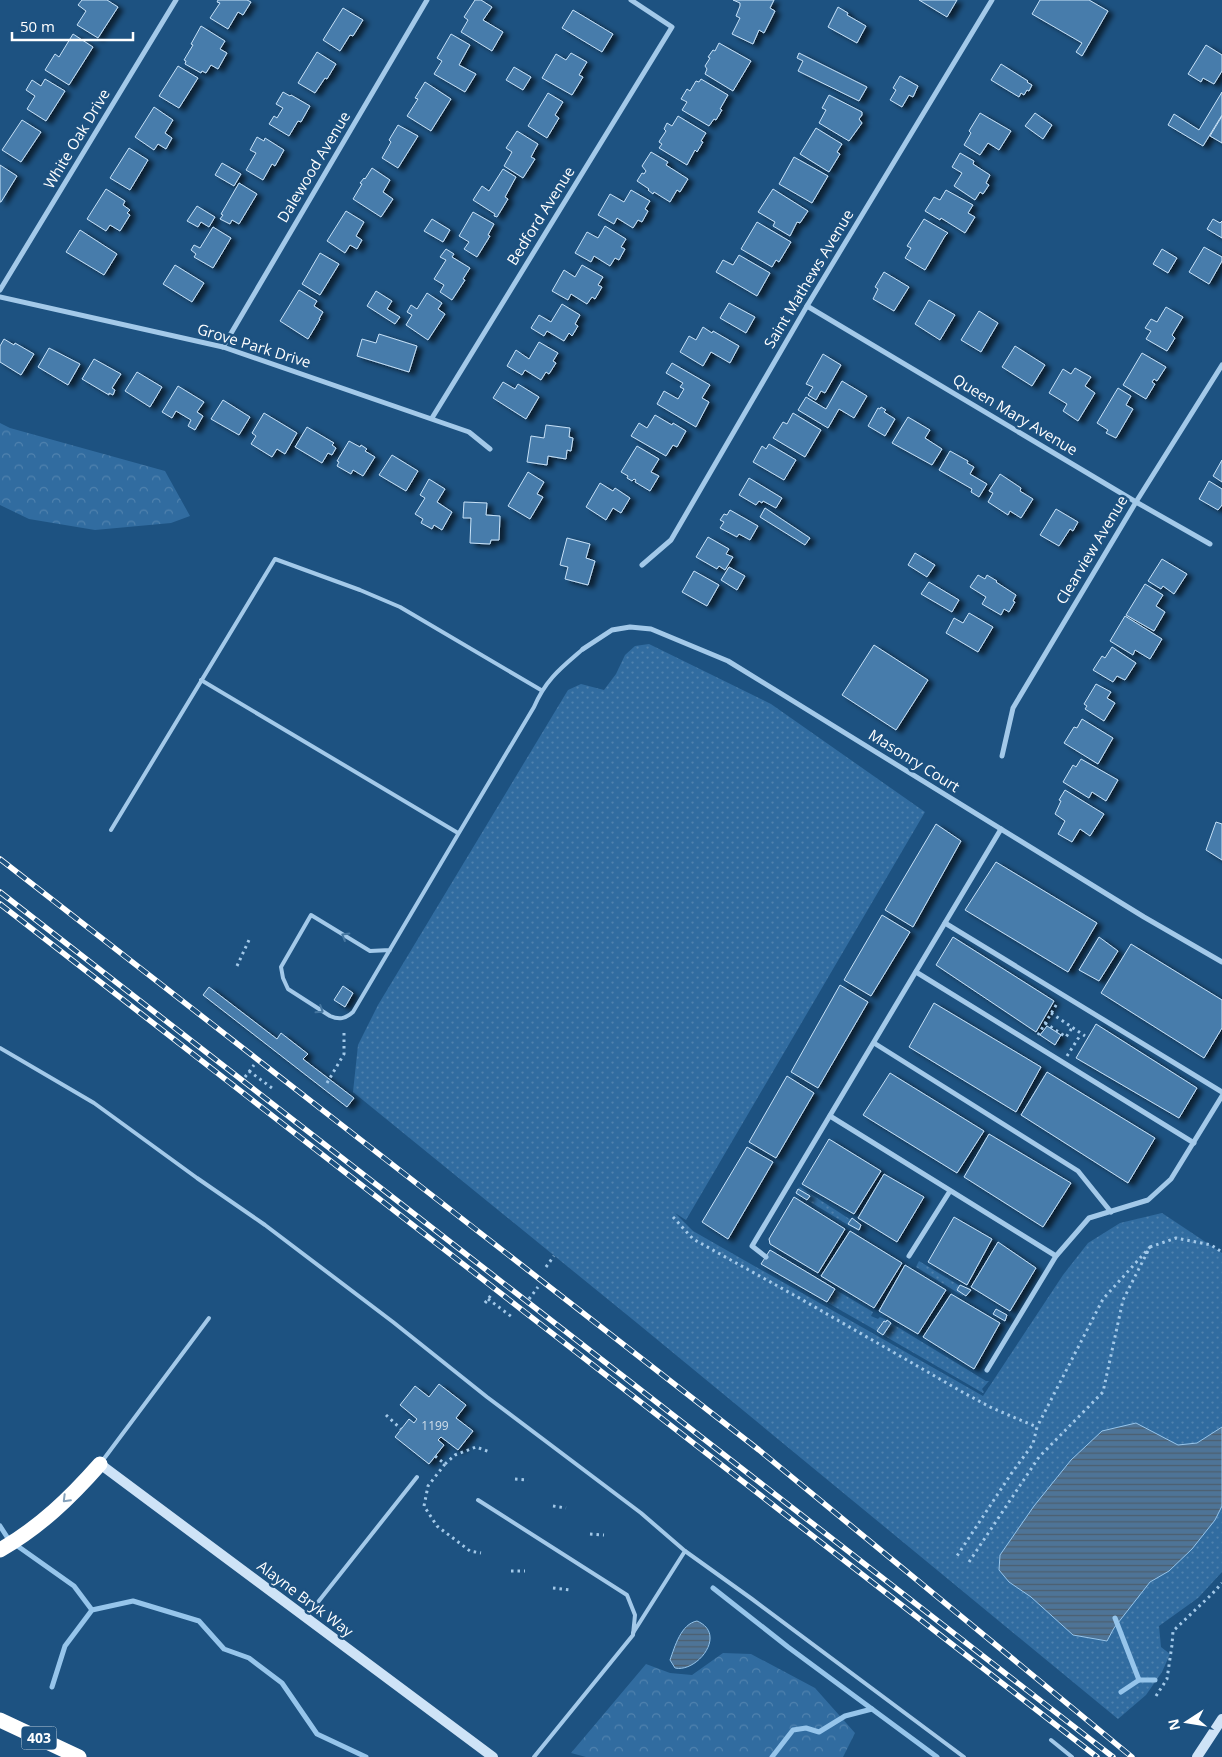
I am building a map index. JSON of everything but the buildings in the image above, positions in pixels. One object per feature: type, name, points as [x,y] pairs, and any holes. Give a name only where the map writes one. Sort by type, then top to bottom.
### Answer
[{"type":"highway","points":[[2,1549],[23,1537],[50,1515],[100,1464]]},
{"type":"highway","name":"403","points":[[0,1720],[78,1757]]},
{"type":"street","name":"White Oak Drive","points":[[0,290],[176,0]]},
{"type":"street","name":"Dalewood Avenue","points":[[223,347],[427,0]]},
{"type":"street","name":"Bedford Avenue","points":[[432,418],[672,26],[631,0]]},
{"type":"street","name":"Saint Mathews Avenue","points":[[642,565],[671,540],[807,306],[992,0]]},
{"type":"street","name":"Grove Park Drive","points":[[0,296],[223,347],[469,432],[490,449]]},
{"type":"street","name":"Queen Mary Avenue","points":[[807,306],[1210,544]]},
{"type":"street","name":"Clearview Avenue","points":[[1002,756],[1013,708],[1136,502],[1222,365]]},
{"type":"street","name":"Masonry Court","points":[[583,649],[612,630],[630,627],[651,629],[728,661],[1144,917],[1222,962]]},
{"type":"street","points":[[766,1257],[752,1246],[1001,829]]},
{"type":"street","points":[[945,923],[1222,1092]]},
{"type":"street","points":[[916,972],[1194,1143]]},
{"type":"street","points":[[874,1043],[1078,1171],[1111,1212]]},
{"type":"street","points":[[987,1370],[1056,1256],[1089,1218],[1148,1200],[1171,1179],[1222,1096]]},
{"type":"street","points":[[830,1116],[1056,1256]]},
{"type":"street","points":[[909,1256],[950,1191]]},
{"type":"street","name":"Alayne Bryk Way","points":[[100,1464],[493,1757]]},
{"type":"street","points":[[1199,1754],[1222,1719]]},
{"type":"lane","points":[[111,830],[274,560],[360,590],[400,607],[541,690]]},
{"type":"lane","points":[[390,950],[370,951],[311,915],[281,967],[283,978],[288,989],[330,1016],[337,1019],[346,1018],[352,1012],[390,950],[534,707],[541,690],[554,674],[583,649]]},
{"type":"lane","points":[[201,680],[458,834]]},
{"type":"lane","points":[[0,1048],[94,1103],[197,1178],[265,1224],[487,1397],[641,1513],[685,1551],[964,1757]]},
{"type":"lane","points":[[100,1464],[209,1318]]},
{"type":"lane","points":[[306,1618],[417,1477]]},
{"type":"lane","points":[[478,1500],[627,1595],[635,1615],[634,1633]]},
{"type":"lane","points":[[534,1757],[633,1635],[685,1551]]},
{"type":"lane","points":[[1051,1740],[1072,1757]]},
{"type":"path","points":[[236,966],[249,940]]},
{"type":"path","points":[[1032,1044],[1063,995]]},
{"type":"path","points":[[1051,1013],[1083,1035],[1063,1063]]},
{"type":"path","points":[[1045,1023],[1066,1037],[1072,1028]]},
{"type":"path","points":[[327,1083],[344,1054],[344,1031]]},
{"type":"path","points":[[245,1077],[254,1065]]},
{"type":"path","points":[[249,1071],[272,1088]]},
{"type":"path","points":[[673,1217],[693,1239],[801,1299],[964,1394],[1037,1427]]},
{"type":"path","points":[[954,1559],[1033,1444],[1037,1427],[1103,1299],[1150,1247],[1176,1238],[1211,1246],[1222,1252]]},
{"type":"path","points":[[969,1562],[1040,1457],[1103,1392],[1123,1300],[1150,1247]]},
{"type":"path","points":[[546,1267],[554,1256]]},
{"type":"path","points":[[529,1298],[538,1287]]},
{"type":"path","points":[[485,1303],[491,1295]]},
{"type":"path","points":[[488,1299],[512,1316]]},
{"type":"path","points":[[386,1415],[401,1429]]},
{"type":"path","points":[[482,1553],[470,1551],[436,1526],[424,1506],[428,1486],[445,1464],[455,1455],[476,1447],[490,1452]]},
{"type":"path","points":[[435,1456],[445,1464]]},
{"type":"path","points":[[515,1479],[528,1480]]},
{"type":"path","points":[[553,1506],[566,1508]]},
{"type":"path","points":[[590,1534],[604,1535]]},
{"type":"path","points":[[511,1571],[524,1570]]},
{"type":"path","points":[[1156,1696],[1166,1680],[1173,1631],[1222,1582]]},
{"type":"path","points":[[553,1588],[570,1590]]},
{"type":"green space","points":[[0,423],[10,428],[165,471],[190,516],[171,523],[95,530],[29,519],[0,505]]},
{"type":"green space","points":[[649,644],[771,704],[925,812],[686,1220],[675,1213],[693,1231],[983,1396],[1063,1275],[1088,1243],[1120,1223],[1162,1213],[1222,1253],[1222,1572],[1198,1598],[1159,1626],[1161,1647],[1170,1654],[1162,1672],[1146,1695],[1118,1719],[353,1092],[358,1045],[378,1005],[568,690],[581,684],[604,690],[616,674],[625,655],[635,646]]},
{"type":"green space","points":[[800,1187],[851,1220],[848,1224],[859,1230],[858,1231],[807,1200],[809,1196],[798,1189]]},
{"type":"green space","points":[[919,1261],[960,1286],[964,1294],[963,1296],[916,1267]]},
{"type":"green space","points":[[836,1290],[873,1312],[871,1316],[878,1319],[880,1317],[887,1320],[886,1322],[883,1321],[877,1331],[828,1303]]},
{"type":"green space","points":[[891,1323],[986,1381],[989,1381],[982,1389],[984,1392],[883,1335]]},
{"type":"green space","points":[[723,1653],[751,1654],[815,1688],[855,1733],[843,1757],[586,1757],[571,1753],[646,1664],[670,1673],[692,1675]]},
{"type":"shaded area","points":[[1136,1423],[1178,1445],[1197,1443],[1222,1427],[1222,1506],[1215,1520],[1192,1549],[1169,1571],[1150,1582],[1114,1628],[1107,1641],[1073,1635],[1031,1597],[1009,1582],[999,1570],[1000,1555],[1034,1506],[1071,1460],[1102,1431]]},
{"type":"shaded area","points":[[697,1621],[706,1627],[710,1635],[706,1651],[692,1665],[684,1668],[675,1668],[670,1660],[677,1642],[687,1626]]},
{"type":"waterway","points":[[0,1526],[9,1540],[74,1586],[92,1610]]},
{"type":"waterway","points":[[713,1588],[788,1647],[937,1757]]},
{"type":"waterway","points":[[52,1687],[65,1646],[92,1610],[133,1601],[199,1621],[224,1649],[249,1658],[282,1683],[317,1734],[366,1757]]},
{"type":"waterway","points":[[1115,1618],[1139,1680]]},
{"type":"waterway","points":[[1121,1692],[1139,1680],[1155,1680]]},
{"type":"waterway","points":[[772,1757],[793,1730],[806,1728],[819,1732],[845,1716],[872,1709]]},
{"type":"railway","points":[[0,859],[759,1450],[1132,1757]]},
{"type":"railway","points":[[0,892],[1113,1757]]},
{"type":"railway","points":[[0,904],[1097,1757]]}]
